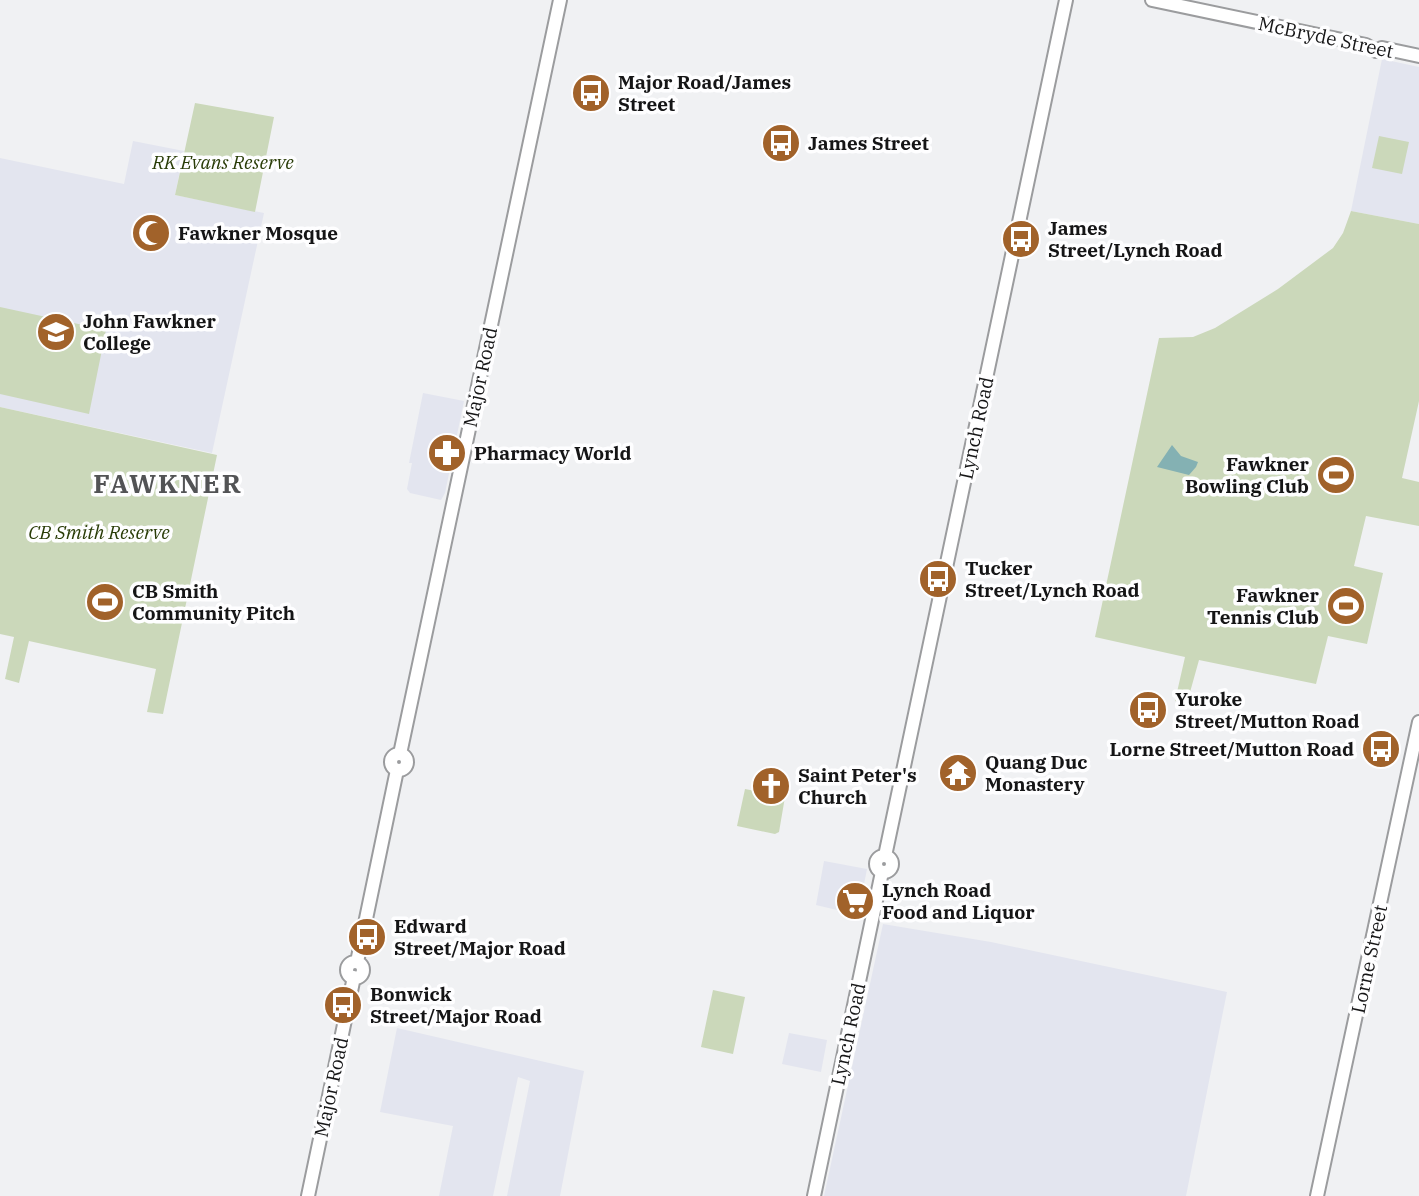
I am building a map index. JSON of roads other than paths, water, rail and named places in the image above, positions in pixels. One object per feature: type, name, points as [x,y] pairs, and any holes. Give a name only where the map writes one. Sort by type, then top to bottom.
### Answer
[{"type":"street","name":"Major Road","points":[[308,1196],[354,977],[348,969],[351,963],[357,962],[397,770],[406,765],[406,759],[400,754],[560,0]]},
{"type":"street","name":"Lynch Road","points":[[814,1196],[882,872],[876,863],[879,858],[885,856],[1066,0]]},
{"type":"street","name":"McBryde Street","points":[[1152,0],[1366,45],[1376,51],[1382,48],[1419,56]]},
{"type":"street","name":"Lorne Street","points":[[1317,1196],[1419,722]]},
{"type":"water","points":[[1172,445],[1181,456],[1198,462],[1189,475],[1157,467]]},
{"type":"place","name":"Major Road/James Street","points":[[591,93]]},
{"type":"place","name":"James Street","points":[[781,143]]},
{"type":"place","name":"Fawkner Mosque","points":[[151,233]]},
{"type":"place","name":"James Street/Lynch Road","points":[[1021,239]]},
{"type":"place","name":"John Fawkner College","points":[[56,332]]},
{"type":"place","name":"Pharmacy World","points":[[447,453]]},
{"type":"place","name":"Fawkner Bowling Club","points":[[1336,475]]},
{"type":"place","name":"Tucker Street/Lynch Road","points":[[938,579]]},
{"type":"place","name":"CB Smith Community Pitch","points":[[105,602]]},
{"type":"place","name":"Fawkner Tennis Club","points":[[1346,606]]},
{"type":"place","name":"Yuroke Street/Mutton Road","points":[[1148,710]]},
{"type":"place","name":"Lorne Street/Mutton Road","points":[[1381,749]]},
{"type":"place","name":"Quang Duc Monastery","points":[[958,773]]},
{"type":"place","name":"Saint Peter's Church","points":[[771,786]]},
{"type":"place","name":"Lynch Road Food and Liquor","points":[[855,901]]},
{"type":"place","name":"Edward Street/Major Road","points":[[367,937]]},
{"type":"place","name":"Bonwick Street/Major Road","points":[[343,1005]]},
{"type":"district","name":"FAWKNER","points":[[168,483]]},
{"type":"park label","name":"RK Evans Reserve","points":[[223,162]]},
{"type":"park label","name":"CB Smith Reserve","points":[[99,532]]}]
